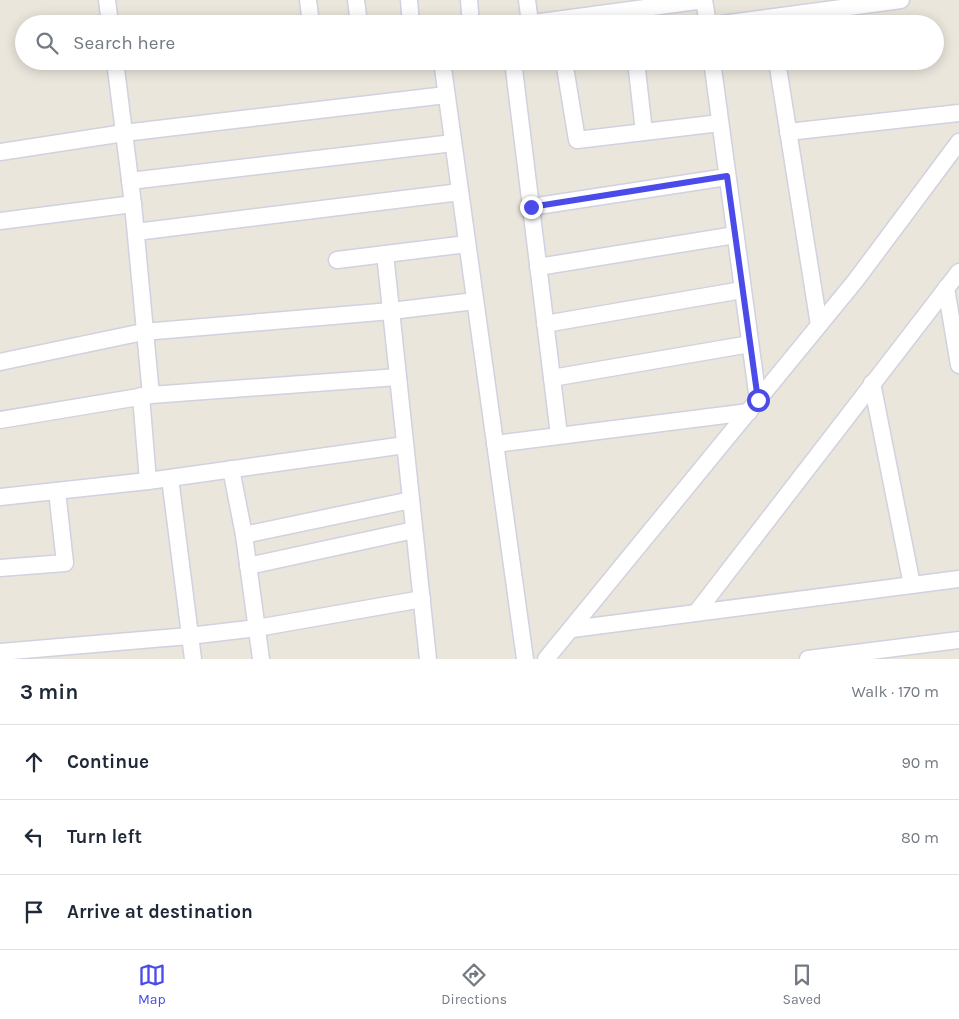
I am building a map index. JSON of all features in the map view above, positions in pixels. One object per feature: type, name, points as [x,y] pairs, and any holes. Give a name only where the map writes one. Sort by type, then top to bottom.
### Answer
[{"type":"street","points":[[107,0],[109,15]]},
{"type":"street","points":[[308,0],[310,15]]},
{"type":"street","points":[[356,0],[358,15]]},
{"type":"street","points":[[409,0],[410,15]]},
{"type":"street","points":[[469,0],[471,15]]},
{"type":"street","points":[[527,0],[528,15]]},
{"type":"street","points":[[633,15],[647,4],[704,0],[706,15]]},
{"type":"street","points":[[808,15],[901,0]]},
{"type":"street","points":[[571,15],[585,8],[621,15]]},
{"type":"street","points":[[116,70],[136,232],[143,332],[148,481]]},
{"type":"street","points":[[443,70],[525,659]]},
{"type":"street","points":[[514,70],[559,436]]},
{"type":"street","points":[[565,70],[577,140],[720,123]]},
{"type":"street","points":[[637,70],[644,132]]},
{"type":"street","points":[[713,70],[750,344],[754,406]]},
{"type":"street","points":[[778,70],[819,325]]},
{"type":"street","points":[[0,152],[124,133],[446,95]]},
{"type":"street","points":[[788,132],[959,113]]},
{"type":"street","points":[[546,659],[819,325],[959,142]]},
{"type":"street","points":[[130,181],[453,143]]},
{"type":"street","points":[[531,207],[727,176]]},
{"type":"street","points":[[136,232],[460,192]]},
{"type":"street","points":[[0,221],[133,204]]},
{"type":"street","points":[[538,266],[735,235]]},
{"type":"street","points":[[337,260],[467,244]]},
{"type":"street","points":[[385,254],[428,659]]},
{"type":"street","points":[[696,613],[959,272]]},
{"type":"street","points":[[946,288],[959,365]]},
{"type":"street","points":[[546,324],[742,290]]},
{"type":"street","points":[[0,362],[143,332],[391,311],[475,300]]},
{"type":"street","points":[[552,378],[750,344]]},
{"type":"street","points":[[0,420],[146,396],[398,377]]},
{"type":"street","points":[[872,383],[912,585]]},
{"type":"street","points":[[495,444],[754,406]]},
{"type":"street","points":[[0,497],[148,481],[405,445]]},
{"type":"street","points":[[231,469],[244,535],[261,659]]},
{"type":"street","points":[[170,478],[193,659]]},
{"type":"street","points":[[0,568],[65,563],[57,491]]},
{"type":"street","points":[[244,535],[411,500]]},
{"type":"street","points":[[248,566],[414,530]]},
{"type":"street","points":[[572,629],[959,579]]},
{"type":"street","points":[[0,652],[189,636],[257,628],[422,599]]},
{"type":"street","points":[[808,659],[959,640]]},
{"type":"route","points":[[531,207],[727,176],[758,400]]}]
